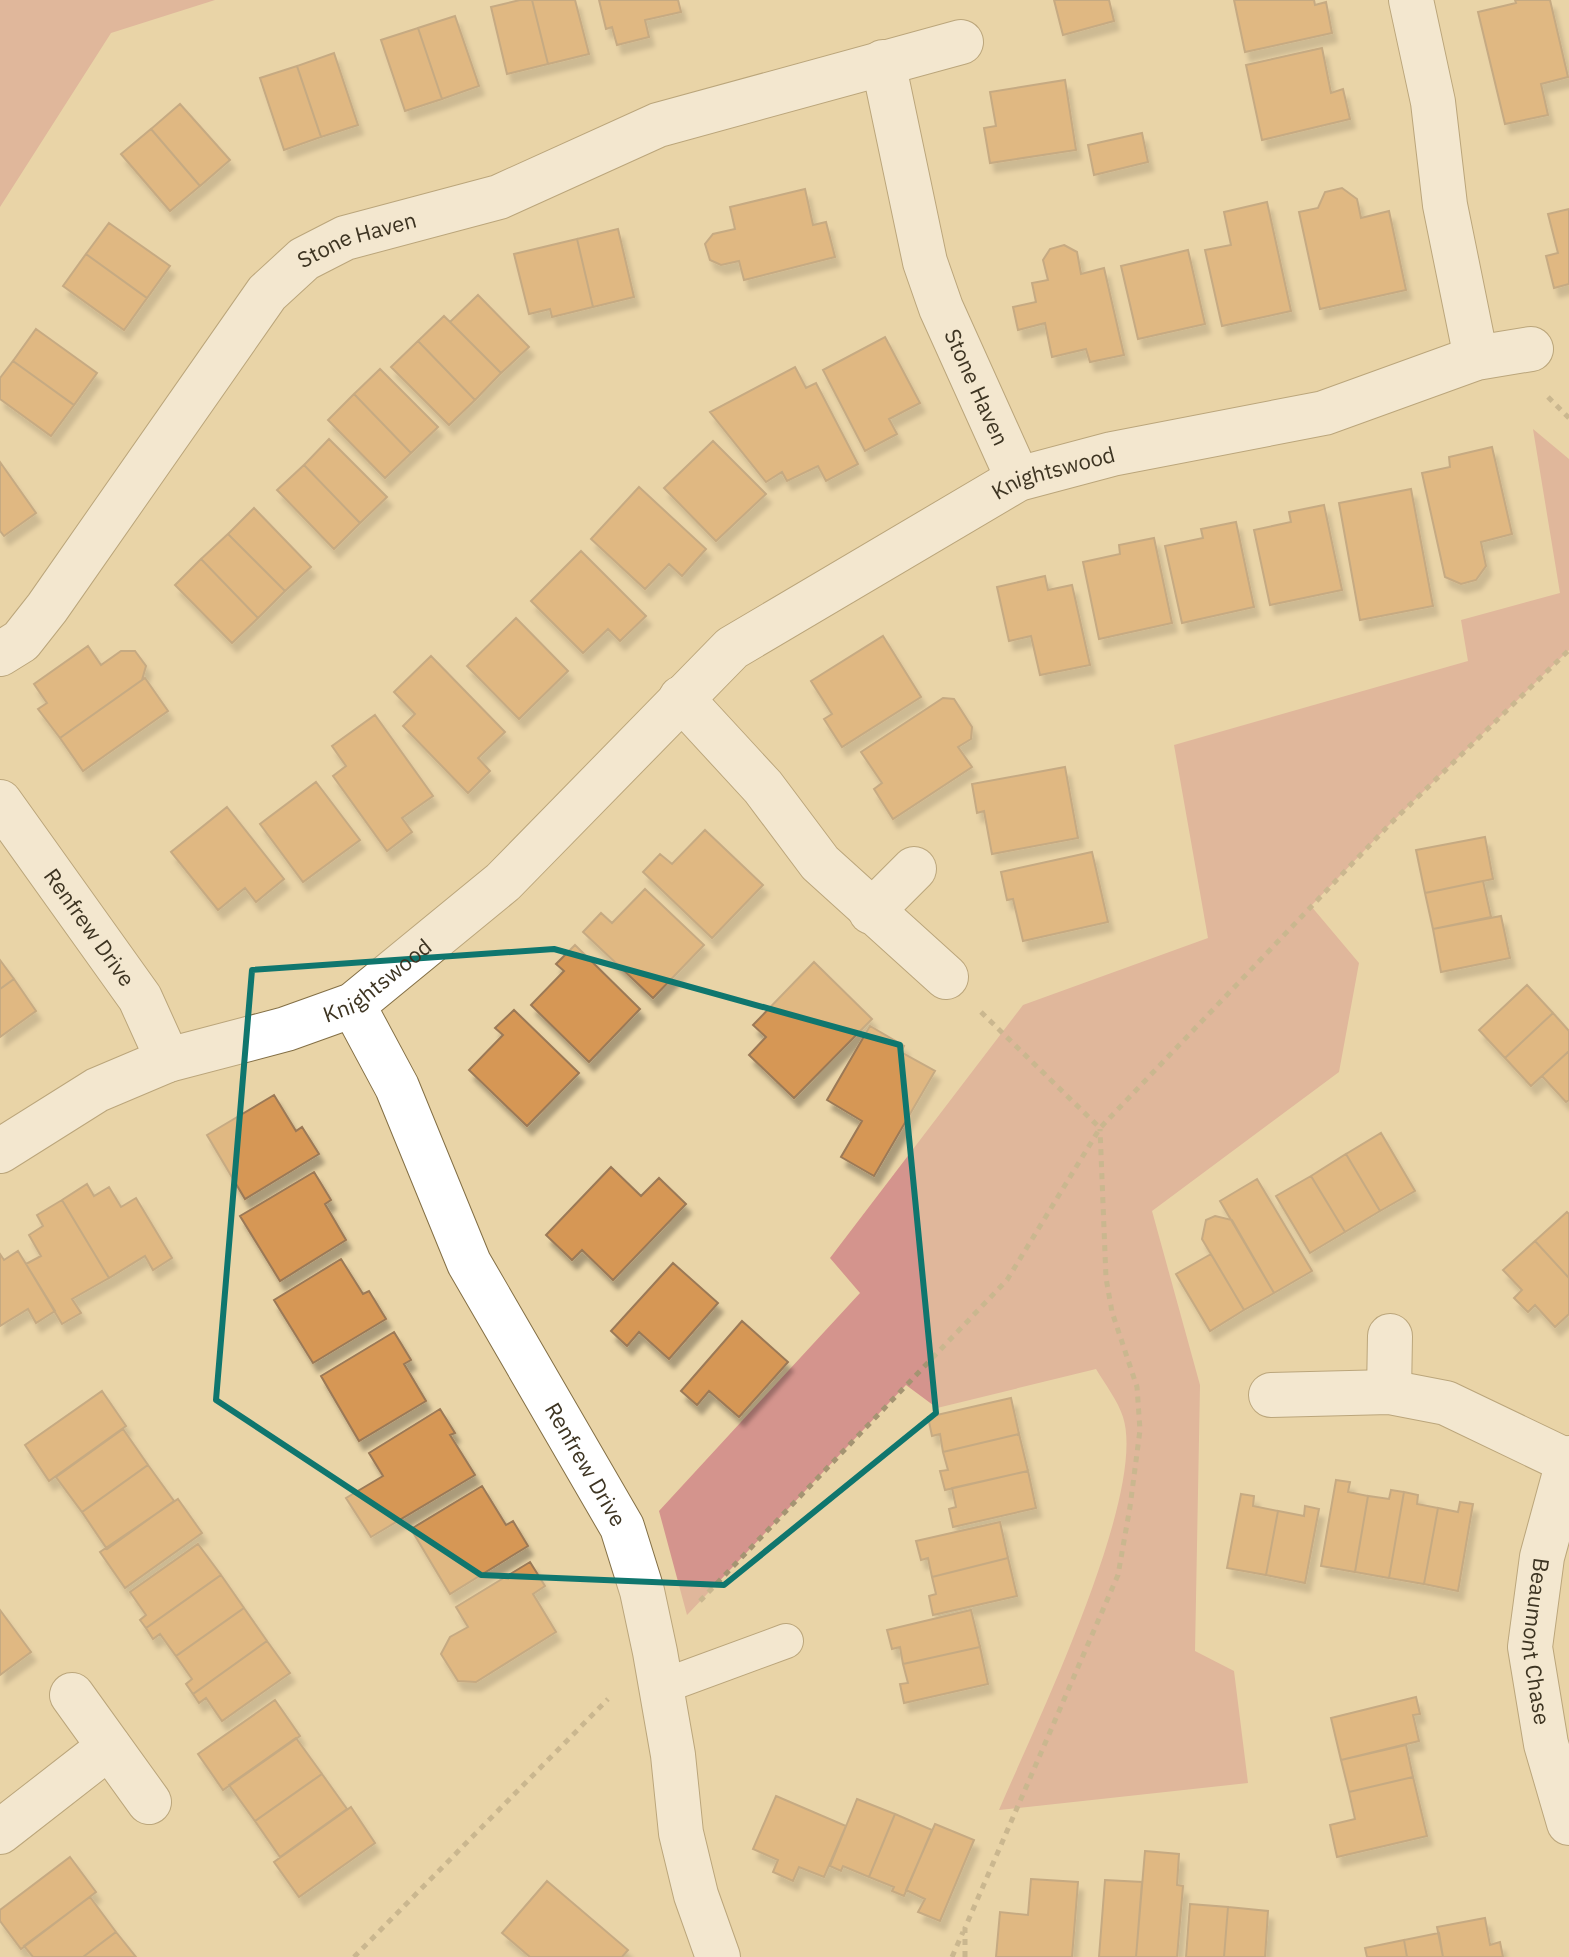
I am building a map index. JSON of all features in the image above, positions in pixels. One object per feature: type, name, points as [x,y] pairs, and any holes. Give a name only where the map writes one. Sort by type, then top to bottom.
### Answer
[{"type":"street","points":[[1411,0],[1433,102],[1445,205],[1476,358]]},
{"type":"street","name":"Stone Haven","points":[[0,654],[21,641],[47,608],[267,293],[304,259],[345,238],[499,197],[658,125],[961,42]]},
{"type":"street","name":"Stone Haven","points":[[883,62],[925,262],[941,308],[1018,479]]},
{"type":"street","name":"Knightswood","points":[[0,1151],[97,1090],[168,1060],[286,1029],[353,1005],[503,882],[681,698],[737,645],[1018,479],[1112,454],[1324,413],[1476,358],[1531,349]]},
{"type":"street","points":[[681,698],[763,787],[820,863],[946,977]]},
{"type":"street","name":"Renfrew Drive","points":[[0,802],[140,998],[168,1060]]},
{"type":"street","points":[[871,912],[914,869]]},
{"type":"street","name":"Renfrew Drive","points":[[353,1005],[397,1087],[469,1263],[622,1527],[642,1591],[658,1670],[681,1833],[696,1895],[718,1957]]},
{"type":"street","points":[[1389,1392],[1390,1336]]},
{"type":"street","name":"Beaumont Chase","points":[[1271,1395],[1389,1392],[1446,1403],[1568,1460],[1542,1557],[1530,1647],[1546,1744],[1569,1823]]},
{"type":"street","points":[[72,1695],[149,1802]]},
{"type":"street","points":[[0,1832],[109,1747]]},
{"type":"lane","points":[[658,1670],[786,1641]]},
{"type":"path","points":[[354,1957],[658,1670],[1007,1280],[1100,1128],[1389,825],[1569,650]]},
{"type":"path","points":[[946,977],[1100,1128],[1106,1278],[1112,1312],[1137,1387],[1140,1430],[1118,1575],[952,1957]]},
{"type":"path","points":[[965,1928],[965,1957]]},
{"type":"highlighted area","points":[[554,949],[900,1045],[936,1413],[724,1585],[481,1575],[216,1400],[252,970]]},
{"type":"shaded area","points":[[0,0],[215,0],[111,33],[0,207]]},
{"type":"shaded area","points":[[1533,429],[1569,459],[1569,650],[1389,825],[1311,906],[1359,963],[1339,1072],[1152,1211],[1200,1385],[1195,1651],[1234,1671],[1248,1783],[999,1810],[1083,1613],[1104,1555],[1119,1500],[1126,1453],[1123,1417],[1096,1369],[937,1408],[906,1385],[687,1615],[659,1511],[860,1293],[830,1258],[1023,1005],[1208,938],[1174,745],[1468,661],[1461,620],[1560,593]]},
{"type":"building","points":[[532,0],[548,64],[507,74],[491,7]]},
{"type":"building","points":[[532,0],[575,0],[589,54],[548,64]]},
{"type":"building","points":[[599,0],[678,0],[681,12],[645,20],[649,37],[617,45],[612,27],[606,29]]},
{"type":"building","points":[[1054,0],[1109,0],[1114,21],[1063,35]]},
{"type":"building","points":[[1234,0],[1314,0],[1315,5],[1326,2],[1332,33],[1245,52]]},
{"type":"building","points":[[1515,0],[1550,0],[1568,77],[1541,84],[1548,115],[1505,124],[1478,12],[1516,3]]},
{"type":"building","points":[[455,16],[479,86],[442,99],[418,28]]},
{"type":"building","points":[[418,28],[442,99],[405,111],[381,40]]},
{"type":"building","points":[[1322,48],[1331,93],[1343,89],[1350,119],[1262,140],[1246,65]]},
{"type":"building","points":[[334,53],[358,125],[321,137],[297,66]]},
{"type":"building","points":[[297,66],[321,137],[284,150],[260,78]]},
{"type":"building","points":[[1065,80],[1076,150],[990,163],[984,128],[996,126],[990,92]]},
{"type":"building","points":[[180,104],[230,160],[200,186],[151,129]]},
{"type":"building","points":[[151,129],[200,186],[170,211],[121,154]]},
{"type":"building","points":[[1142,133],[1148,162],[1094,175],[1088,145]]},
{"type":"building","points":[[1342,188],[1357,199],[1361,218],[1389,211],[1406,290],[1320,309],[1299,212],[1318,208],[1325,192]]},
{"type":"building","points":[[805,189],[813,225],[826,222],[835,257],[744,280],[739,261],[721,265],[710,260],[705,244],[713,234],[735,229],[730,207]]},
{"type":"building","points":[[1267,202],[1291,311],[1222,326],[1205,250],[1231,245],[1224,212]]},
{"type":"building","points":[[1569,209],[1569,284],[1554,288],[1546,256],[1558,253],[1548,214]]},
{"type":"building","points":[[109,223],[170,266],[147,298],[86,254]]},
{"type":"building","points":[[618,229],[634,297],[593,307],[577,239]]},
{"type":"building","points":[[577,239],[593,307],[552,317],[550,309],[529,314],[514,254]]},
{"type":"building","points":[[1064,245],[1077,252],[1081,274],[1104,268],[1124,355],[1090,362],[1086,349],[1052,357],[1045,323],[1018,330],[1013,307],[1036,302],[1032,283],[1048,280],[1043,260],[1050,249]]},
{"type":"building","points":[[1188,250],[1205,324],[1138,339],[1121,266]]},
{"type":"building","points":[[86,254],[147,298],[124,330],[63,286]]},
{"type":"building","points":[[478,295],[529,347],[501,373],[450,322]]},
{"type":"building","points":[[444,316],[501,373],[475,400],[418,341]]},
{"type":"building","points":[[36,329],[97,373],[74,405],[13,361]]},
{"type":"building","points":[[885,337],[920,403],[889,419],[897,434],[865,451],[823,370]]},
{"type":"building","points":[[418,341],[475,400],[449,425],[391,367]]},
{"type":"building","points":[[13,361],[74,405],[51,436],[0,399],[0,378]]},
{"type":"building","points":[[795,367],[806,388],[816,383],[858,464],[826,481],[818,466],[787,481],[782,472],[766,482],[710,412]]},
{"type":"building","points":[[380,369],[438,427],[411,453],[354,394]]},
{"type":"building","points":[[354,394],[411,453],[385,478],[328,420]]},
{"type":"building","points":[[329,439],[387,497],[360,523],[304,465]]},
{"type":"building","points":[[713,441],[766,494],[716,541],[664,488]]},
{"type":"building","points":[[1492,447],[1512,534],[1481,542],[1486,566],[1476,580],[1461,584],[1445,577],[1422,473],[1450,467],[1449,457]]},
{"type":"building","points":[[0,462],[36,513],[4,536],[0,531]]},
{"type":"building","points":[[304,465],[360,523],[334,549],[277,490]]},
{"type":"building","points":[[639,487],[706,549],[682,576],[669,564],[645,589],[591,539]]},
{"type":"building","points":[[1411,489],[1433,606],[1360,620],[1339,503]]},
{"type":"building","points":[[1324,505],[1342,590],[1270,605],[1254,530],[1291,522],[1289,512]]},
{"type":"building","points":[[254,508],[311,567],[285,591],[228,534]]},
{"type":"building","points":[[1236,522],[1254,607],[1182,623],[1165,546],[1203,538],[1201,529]]},
{"type":"building","points":[[228,534],[285,591],[258,618],[201,559]]},
{"type":"building","points":[[1154,538],[1172,623],[1099,639],[1083,562],[1120,554],[1119,545]]},
{"type":"building","points":[[581,551],[646,616],[620,641],[608,629],[583,653],[531,601]]},
{"type":"building","points":[[201,559],[258,618],[232,643],[175,585]]},
{"type":"building","points":[[1045,576],[1048,590],[1072,585],[1090,665],[1040,675],[1031,636],[1009,641],[997,587]]},
{"type":"building","points":[[516,618],[568,671],[519,719],[467,666]]},
{"type":"building","points":[[883,636],[921,697],[842,747],[824,719],[832,714],[811,681]]},
{"type":"building","points":[[88,646],[101,665],[121,651],[135,651],[146,666],[142,680],[60,738],[38,709],[47,703],[34,684]]},
{"type":"building","points":[[431,656],[505,732],[478,758],[490,771],[468,793],[403,726],[415,714],[394,692]]},
{"type":"building","points":[[145,678],[168,711],[83,771],[60,738]]},
{"type":"building","points":[[943,698],[954,699],[972,727],[971,739],[958,747],[972,767],[893,819],[874,789],[882,783],[861,752]]},
{"type":"building","points":[[375,715],[433,796],[402,818],[412,832],[387,851],[333,776],[346,766],[332,746]]},
{"type":"building","points":[[1065,767],[1078,838],[992,854],[984,811],[977,813],[972,784]]},
{"type":"building","points":[[316,782],[360,840],[303,882],[260,824]]},
{"type":"building","points":[[227,807],[284,879],[256,902],[245,888],[218,910],[171,852]]},
{"type":"building","points":[[705,830],[763,885],[712,938],[643,872],[660,854],[672,864]]},
{"type":"building","points":[[1485,837],[1493,879],[1425,893],[1416,850]]},
{"type":"building","points":[[1092,852],[1108,922],[1023,941],[1013,899],[1007,900],[1001,872]]},
{"type":"building","points":[[1483,881],[1491,917],[1433,929],[1425,893]]},
{"type":"building","points":[[645,889],[704,945],[653,998],[583,932],[601,913],[612,923]]},
{"type":"building","points":[[1501,916],[1510,958],[1441,972],[1433,929]]},
{"type":"building","points":[[575,945],[640,1009],[589,1062],[531,1005],[564,971],[556,964]]},
{"type":"building","points":[[0,960],[14,979],[0,989]]},
{"type":"building","points":[[814,962],[872,1019],[794,1098],[749,1055],[766,1037],[753,1025]]},
{"type":"building","points":[[14,979],[36,1011],[0,1037],[0,989]]},
{"type":"building","points":[[1527,985],[1553,1013],[1505,1058],[1479,1030]]},
{"type":"building","points":[[514,1010],[579,1073],[527,1126],[469,1070],[503,1035],[495,1028]]},
{"type":"building","points":[[1553,1013],[1569,1031],[1569,1051],[1531,1086],[1505,1058]]},
{"type":"building","points":[[870,1026],[904,1046],[901,1052],[935,1071],[874,1176],[841,1157],[862,1121],[827,1100]]},
{"type":"building","points":[[1569,1051],[1569,1100],[1566,1102],[1542,1076]]},
{"type":"building","points":[[274,1095],[296,1131],[302,1127],[319,1154],[245,1199],[207,1135]]},
{"type":"building","points":[[1381,1133],[1415,1191],[1380,1211],[1346,1154]]},
{"type":"building","points":[[1346,1154],[1380,1211],[1345,1232],[1311,1176]]},
{"type":"building","points":[[611,1167],[641,1196],[659,1178],[686,1204],[613,1280],[582,1250],[572,1260],[546,1235]]},
{"type":"building","points":[[314,1172],[331,1200],[325,1204],[346,1240],[280,1281],[240,1216]]},
{"type":"building","points":[[1311,1176],[1345,1232],[1310,1253],[1276,1196]]},
{"type":"building","points":[[1257,1179],[1312,1271],[1274,1293],[1220,1201]]},
{"type":"building","points":[[87,1184],[94,1196],[109,1187],[121,1207],[136,1198],[172,1258],[153,1270],[145,1256],[109,1278],[62,1200]]},
{"type":"building","points":[[62,1200],[109,1278],[72,1299],[81,1313],[62,1324],[26,1264],[41,1256],[29,1235],[43,1226],[37,1215]]},
{"type":"building","points":[[1567,1212],[1569,1214],[1569,1278],[1535,1241]]},
{"type":"building","points":[[1215,1216],[1232,1220],[1274,1293],[1244,1310],[1202,1239],[1206,1220]]},
{"type":"building","points":[[1535,1241],[1569,1278],[1569,1314],[1555,1327],[1535,1305],[1528,1312],[1514,1298],[1522,1290],[1503,1270]]},
{"type":"building","points":[[18,1251],[55,1311],[36,1323],[28,1309],[0,1326],[0,1254],[4,1260]]},
{"type":"building","points":[[1211,1254],[1244,1310],[1210,1331],[1176,1274]]},
{"type":"building","points":[[341,1259],[363,1294],[369,1291],[386,1319],[313,1363],[274,1300]]},
{"type":"building","points":[[673,1263],[718,1303],[669,1359],[639,1332],[627,1346],[611,1331]]},
{"type":"building","points":[[742,1321],[788,1362],[739,1417],[709,1391],[697,1405],[681,1391]]},
{"type":"building","points":[[394,1332],[411,1360],[404,1364],[426,1401],[359,1441],[321,1376]]},
{"type":"building","points":[[102,1391],[126,1426],[49,1481],[25,1445]]},
{"type":"building","points":[[1011,1398],[1019,1434],[943,1452],[940,1434],[932,1436],[928,1417]]},
{"type":"building","points":[[440,1409],[455,1433],[450,1435],[475,1475],[371,1537],[346,1498],[383,1476],[369,1453]]},
{"type":"building","points":[[123,1429],[148,1465],[82,1512],[56,1477]]},
{"type":"building","points":[[1019,1434],[1028,1471],[945,1490],[940,1471],[948,1470],[943,1452]]},
{"type":"building","points":[[148,1465],[174,1501],[107,1549],[82,1512]]},
{"type":"building","points":[[1028,1471],[1036,1508],[953,1527],[949,1509],[956,1507],[952,1488]]},
{"type":"building","points":[[1336,1480],[1350,1482],[1348,1492],[1368,1496],[1355,1572],[1321,1566]]},
{"type":"building","points":[[482,1486],[506,1525],[513,1521],[528,1546],[450,1594],[411,1529]]},
{"type":"building","points":[[1391,1490],[1404,1492],[1389,1578],[1355,1572],[1368,1496],[1389,1499]]},
{"type":"building","points":[[1404,1492],[1418,1495],[1417,1504],[1438,1508],[1424,1584],[1389,1578]]},
{"type":"building","points":[[1241,1494],[1254,1496],[1253,1506],[1278,1511],[1266,1575],[1227,1568]]},
{"type":"building","points":[[178,1499],[202,1533],[125,1588],[100,1552]]},
{"type":"building","points":[[1460,1502],[1473,1504],[1458,1591],[1424,1584],[1438,1508],[1458,1512]]},
{"type":"building","points":[[1305,1506],[1319,1509],[1305,1583],[1266,1575],[1278,1511],[1304,1516]]},
{"type":"building","points":[[1000,1522],[1008,1558],[932,1577],[928,1558],[921,1560],[916,1541]]},
{"type":"building","points":[[198,1544],[221,1575],[146,1628],[140,1620],[146,1615],[130,1592]]},
{"type":"building","points":[[1008,1558],[1017,1596],[933,1615],[929,1596],[936,1594],[932,1577]]},
{"type":"building","points":[[530,1562],[545,1586],[533,1594],[556,1632],[476,1682],[458,1681],[441,1654],[450,1637],[468,1627],[456,1607]]},
{"type":"building","points":[[221,1575],[244,1608],[176,1656],[160,1634],[153,1639],[146,1628]]},
{"type":"building","points":[[244,1608],[267,1641],[193,1694],[186,1684],[192,1679],[176,1656]]},
{"type":"building","points":[[0,1610],[31,1652],[0,1675]]},
{"type":"building","points":[[971,1610],[980,1647],[903,1664],[900,1647],[892,1649],[887,1630]]},
{"type":"building","points":[[267,1641],[290,1673],[222,1721],[206,1698],[199,1703],[193,1694]]},
{"type":"building","points":[[980,1647],[988,1684],[904,1703],[900,1684],[908,1683],[903,1664]]},
{"type":"building","points":[[1416,1697],[1420,1714],[1413,1715],[1419,1741],[1341,1760],[1331,1718]]},
{"type":"building","points":[[275,1700],[300,1736],[223,1790],[198,1754]]},
{"type":"building","points":[[296,1738],[322,1774],[255,1821],[229,1785]]},
{"type":"building","points":[[1406,1745],[1413,1777],[1349,1792],[1341,1760]]},
{"type":"building","points":[[322,1774],[347,1809],[280,1857],[255,1821]]},
{"type":"building","points":[[1413,1777],[1427,1836],[1337,1857],[1330,1825],[1355,1819],[1349,1792]]},
{"type":"building","points":[[776,1796],[846,1826],[824,1877],[799,1867],[793,1881],[773,1872],[778,1860],[753,1849]]},
{"type":"building","points":[[857,1799],[895,1814],[869,1877],[843,1866],[841,1871],[830,1866]]},
{"type":"building","points":[[351,1807],[375,1843],[299,1897],[274,1862]]},
{"type":"building","points":[[895,1814],[932,1830],[904,1896],[892,1891],[894,1887],[869,1877]]},
{"type":"building","points":[[935,1824],[974,1840],[940,1921],[918,1912],[925,1899],[906,1890]]},
{"type":"building","points":[[1145,1851],[1179,1854],[1177,1885],[1183,1886],[1177,1957],[1136,1957]]},
{"type":"building","points":[[70,1857],[96,1892],[21,1949],[0,1921],[0,1910]]},
{"type":"building","points":[[1031,1879],[1078,1882],[1072,1957],[996,1957],[1000,1912],[1028,1915]]},
{"type":"building","points":[[1105,1880],[1142,1882],[1136,1957],[1099,1957]]},
{"type":"building","points":[[547,1881],[628,1950],[622,1957],[530,1957],[502,1933]]},
{"type":"building","points":[[90,1897],[116,1932],[83,1957],[33,1957],[24,1946]]},
{"type":"building","points":[[1190,1904],[1228,1907],[1224,1957],[1186,1957]]},
{"type":"building","points":[[1228,1907],[1268,1911],[1265,1957],[1224,1957]]},
{"type":"building","points":[[1485,1918],[1490,1945],[1500,1942],[1503,1957],[1443,1957],[1437,1927]]},
{"type":"building","points":[[116,1932],[136,1957],[83,1957]]},
{"type":"building","points":[[1439,1933],[1443,1957],[1407,1957],[1404,1940]]},
{"type":"building","points":[[1404,1940],[1407,1957],[1367,1957],[1365,1948]]}]
